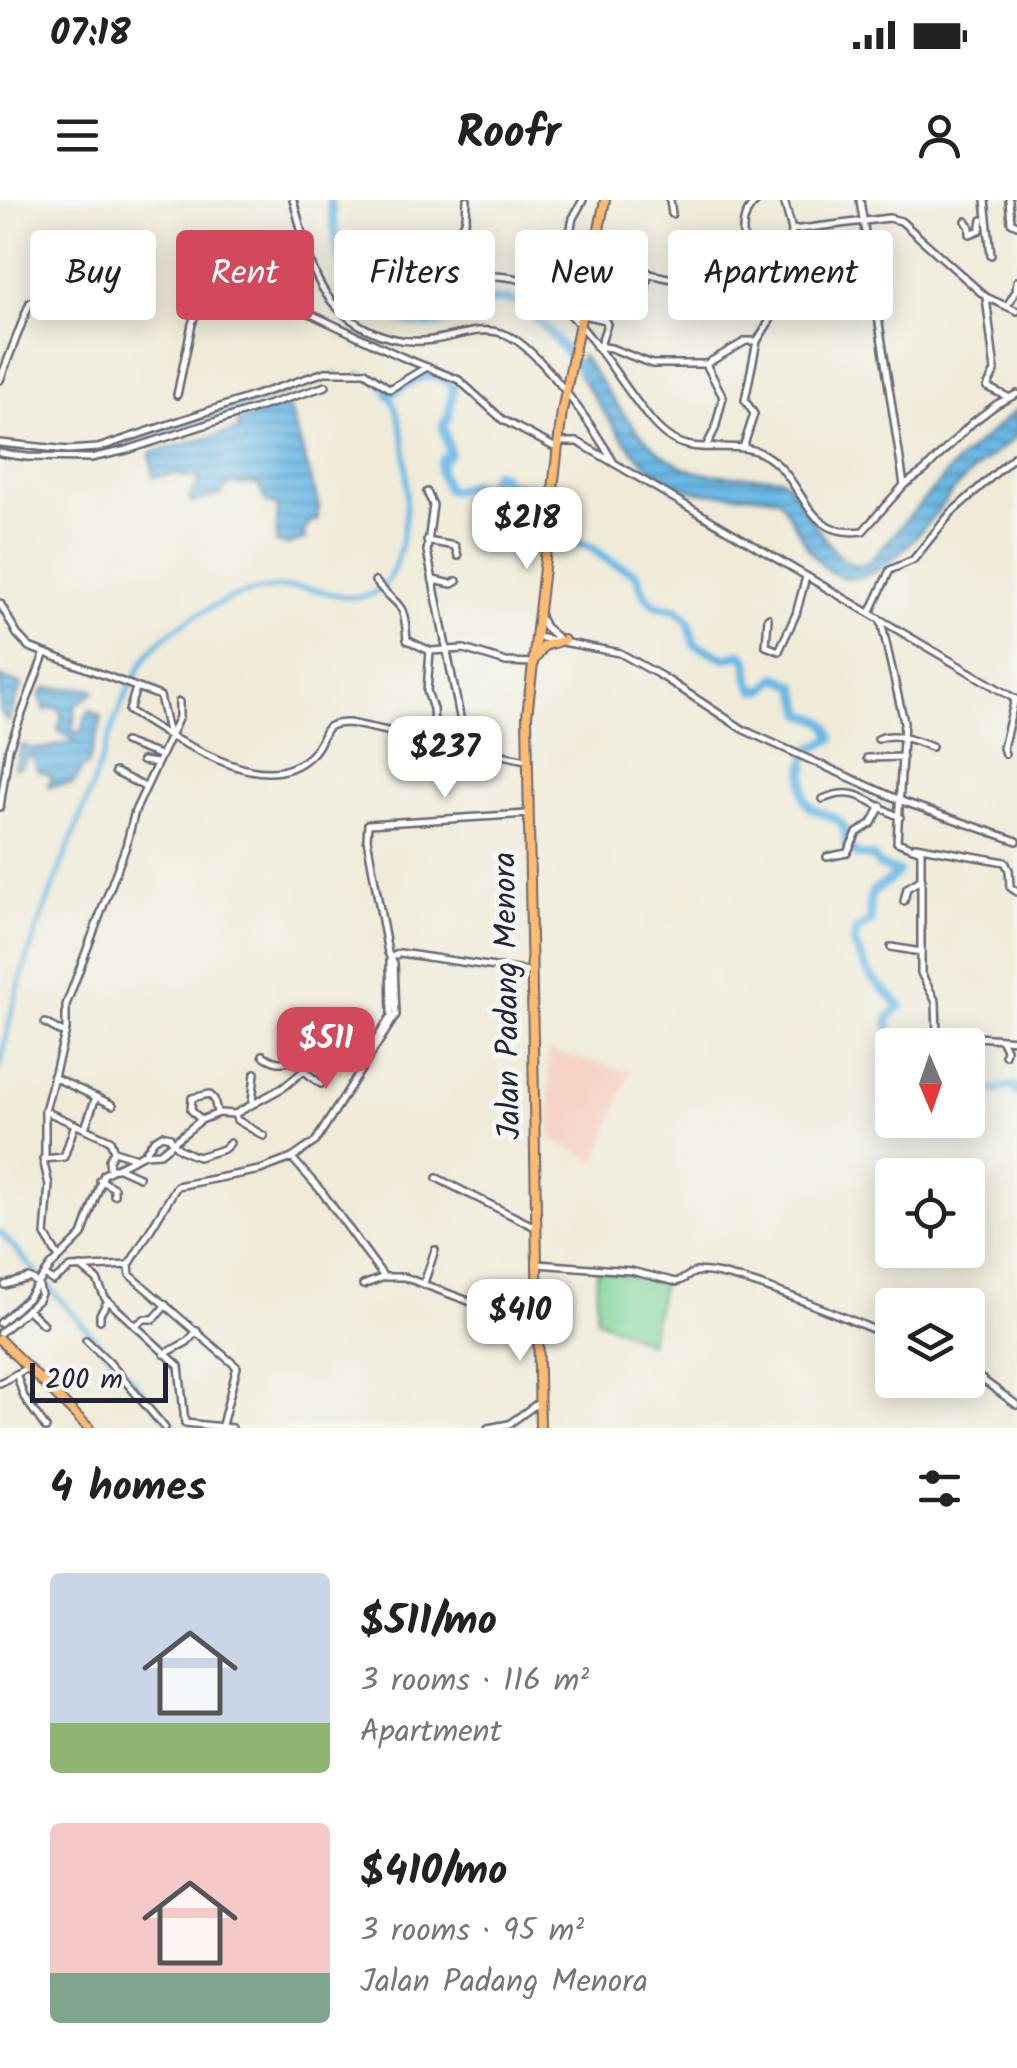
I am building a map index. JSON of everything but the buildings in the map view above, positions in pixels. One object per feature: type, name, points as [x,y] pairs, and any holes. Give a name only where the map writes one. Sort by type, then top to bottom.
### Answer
[{"type":"main road","name":"Jalan Padang Menora","points":[[600,230],[606,200]]},
{"type":"main road","name":"Jalan Padang Menora","points":[[540,1428],[527,716],[558,446],[582,320]]},
{"type":"main road","points":[[534,663],[544,646],[564,640]]},
{"type":"main road","points":[[0,1331],[28,1367],[89,1428]]},
{"type":"street","points":[[293,200],[320,284],[345,315],[368,330],[405,341],[434,340],[479,330],[510,336],[567,390],[615,464]]},
{"type":"street","points":[[467,200],[466,218],[448,267],[460,278],[488,275],[515,279]]},
{"type":"street","points":[[571,230],[583,200]]},
{"type":"street","points":[[670,200],[672,214]]},
{"type":"street","points":[[784,200],[792,230],[889,218],[901,220],[986,297],[1017,311]]},
{"type":"street","points":[[860,200],[904,485]]},
{"type":"street","points":[[968,224],[970,234],[977,233],[986,200]]},
{"type":"street","points":[[1009,200],[1011,222],[1017,225]]},
{"type":"street","points":[[743,230],[746,212],[757,201]]},
{"type":"street","points":[[984,217],[991,255]]},
{"type":"street","points":[[177,395],[192,324],[211,268],[459,380],[503,420],[558,446],[578,442],[1016,699],[1002,748],[1005,754]]},
{"type":"street","points":[[648,272],[668,278]]},
{"type":"street","points":[[1007,306],[1017,281]]},
{"type":"street","points":[[986,297],[995,371],[988,387],[1008,398]]},
{"type":"street","points":[[0,380],[30,302]]},
{"type":"street","points":[[582,320],[653,423],[671,439],[687,446],[743,448],[765,454],[818,521],[837,532],[863,531],[904,485],[986,411],[1017,394]]},
{"type":"street","points":[[598,346],[607,324],[602,320]]},
{"type":"street","points":[[743,448],[754,414],[746,400],[757,341],[770,320]]},
{"type":"street","points":[[598,346],[652,364],[706,364],[746,341],[757,341]]},
{"type":"street","points":[[706,364],[722,398],[715,430],[706,448]]},
{"type":"street","points":[[0,442],[68,450],[98,448],[325,372],[365,372],[390,390],[427,367]]},
{"type":"street","points":[[0,453],[91,458],[326,386]]},
{"type":"street","points":[[870,614],[890,570],[912,560],[951,512],[1017,454]]},
{"type":"street","points":[[427,492],[433,504],[427,541],[466,747]]},
{"type":"street","points":[[427,541],[454,546],[458,556]]},
{"type":"street","points":[[768,618],[766,646],[780,651],[806,577]]},
{"type":"street","points":[[374,580],[401,603],[407,619],[407,640],[430,651],[476,650],[506,662],[534,663]]},
{"type":"street","points":[[433,580],[452,584],[457,581]]},
{"type":"street","points":[[0,603],[29,647],[160,696],[169,736]]},
{"type":"street","points":[[540,618],[553,635],[564,640]]},
{"type":"street","points":[[881,621],[904,737],[897,842]]},
{"type":"street","points":[[537,637],[620,653],[744,730],[901,801],[1017,840]]},
{"type":"street","points":[[430,651],[427,692],[433,709],[435,741]]},
{"type":"street","points":[[0,807],[9,748],[44,655]]},
{"type":"street","points":[[134,686],[129,711],[169,736],[233,766],[275,774],[309,758],[326,727],[335,723],[526,760]]},
{"type":"street","points":[[59,1258],[45,1235],[49,1185],[42,1165],[45,1110],[66,1034],[66,1005],[126,846],[134,814],[179,718],[179,702]]},
{"type":"street","points":[[878,738],[904,737],[932,747]]},
{"type":"street","points":[[124,742],[159,756]]},
{"type":"street","points":[[867,758],[902,757]]},
{"type":"street","points":[[142,761],[156,763]]},
{"type":"street","points":[[116,772],[145,787]]},
{"type":"street","points":[[823,799],[848,793],[900,816]]},
{"type":"street","points":[[828,857],[851,848],[857,833],[872,823],[880,806]]},
{"type":"street","points":[[124,811],[134,814]]},
{"type":"street","points":[[0,1331],[82,1235],[100,1180],[110,1170],[160,1152],[201,1120],[234,1114],[284,1087],[314,1062],[334,1038],[374,1044],[392,1016],[391,957],[366,839],[368,824],[527,814]]},
{"type":"street","points":[[897,842],[921,851],[922,980],[936,1002],[936,1028]]},
{"type":"street","points":[[897,842],[1005,862],[1010,887],[1017,892]]},
{"type":"street","points":[[904,901],[907,888],[922,878]]},
{"type":"street","points":[[892,947],[921,952]]},
{"type":"street","points":[[391,957],[400,952],[530,972]]},
{"type":"street","points":[[81,1267],[97,1280],[108,1301],[179,1366],[185,1423],[228,1427],[238,1367],[130,1275],[129,1265],[177,1186],[246,1174],[292,1158],[315,1142],[396,1015],[391,957]]},
{"type":"street","points":[[45,1023],[66,1034]]},
{"type":"street","points":[[985,1038],[1017,1040]]},
{"type":"street","points":[[999,1039],[1005,1043],[1004,1055]]},
{"type":"street","points":[[263,1055],[277,1063],[304,1058],[314,1062]]},
{"type":"street","points":[[304,1071],[321,1084]]},
{"type":"street","points":[[252,1103],[255,1073]]},
{"type":"street","points":[[53,1078],[113,1105]]},
{"type":"street","points":[[201,1120],[190,1104],[197,1095],[210,1094],[214,1098],[216,1115]]},
{"type":"street","points":[[85,1128],[96,1096]]},
{"type":"street","points":[[45,1110],[110,1140],[114,1151],[109,1160],[110,1170]]},
{"type":"street","points":[[234,1114],[237,1120],[264,1136]]},
{"type":"street","points":[[45,1158],[64,1157],[75,1124]]},
{"type":"street","points":[[141,1156],[158,1136],[166,1134],[172,1143],[198,1157],[230,1143]]},
{"type":"street","points":[[114,1151],[141,1156]]},
{"type":"street","points":[[292,1158],[384,1277]]},
{"type":"street","points":[[118,1167],[139,1177]]},
{"type":"street","points":[[436,1178],[535,1228]]},
{"type":"street","points":[[100,1180],[111,1185],[114,1195]]},
{"type":"street","points":[[424,1284],[435,1250]]},
{"type":"street","points":[[536,1264],[630,1271],[676,1282],[695,1272],[710,1274],[752,1283],[875,1330]]},
{"type":"street","points":[[5,1285],[30,1278],[56,1281],[64,1271],[81,1267],[129,1265]]},
{"type":"street","points":[[362,1286],[384,1277],[404,1277],[538,1328]]},
{"type":"street","points":[[0,1331],[40,1294],[41,1279]]},
{"type":"street","points":[[100,1320],[108,1301]]},
{"type":"street","points":[[134,1326],[144,1319],[154,1319],[166,1305]]},
{"type":"street","points":[[28,1309],[44,1324]]},
{"type":"street","points":[[164,1354],[187,1342],[197,1331]]},
{"type":"street","points":[[86,1340],[165,1428]]},
{"type":"street","points":[[0,1383],[28,1367]]},
{"type":"street","points":[[17,1376],[24,1397],[46,1428]]},
{"type":"street","points":[[985,1381],[1017,1405]]},
{"type":"street","points":[[488,1428],[510,1424],[539,1402]]},
{"type":"shaded area","points":[[548,1051],[630,1071],[597,1161],[551,1139]]},
{"type":"green space","points":[[597,1270],[663,1282],[649,1343],[596,1319]]},
{"type":"water","points":[[581,355],[633,425],[664,455],[702,473],[781,478],[833,549],[855,565],[872,559],[957,462],[1017,409],[1017,436],[965,479],[887,564],[851,578],[834,574],[817,559],[779,499],[696,491],[667,480],[651,468],[624,439],[578,374]]},
{"type":"water","points":[[283,405],[290,410],[319,505],[317,521],[312,520],[303,533],[305,539],[288,545],[276,543],[278,506],[266,502],[258,484],[227,485],[222,494],[192,503],[189,498],[201,479],[175,474],[153,477],[150,453],[238,430],[239,422]]},
{"type":"water","points":[[0,677],[22,685],[8,722],[0,712]]},
{"type":"water","points":[[45,688],[95,691],[75,706],[71,728],[77,733],[82,730],[88,712],[92,710],[102,718],[88,765],[73,784],[48,786],[52,776],[37,770],[32,754],[14,768],[23,745],[41,749],[75,741],[58,731],[62,716],[57,707],[45,711],[40,696]]},
{"type":"waterway","points":[[330,200],[344,272],[361,299],[375,310],[394,318],[435,324],[490,301],[519,303],[544,325],[586,377]]},
{"type":"waterway","points":[[0,1070],[15,999],[37,930],[122,705],[148,655],[182,624],[241,595],[293,587],[360,597],[380,589],[388,580],[396,563],[405,515],[403,434],[386,391],[359,373]]},
{"type":"waterway","points":[[82,456],[116,449],[338,374]]},
{"type":"waterway","points":[[389,395],[421,377],[445,380],[453,387],[449,415],[443,426],[450,453],[441,462],[440,472],[447,489],[472,484],[485,490],[495,472],[502,475],[501,482],[529,487],[543,535],[586,545],[638,576],[650,601],[676,609],[689,622],[694,644],[726,658],[741,654],[748,661],[749,679],[755,690],[764,690],[777,677],[796,686],[804,714],[826,724],[832,739],[812,748],[807,755]]},
{"type":"waterway","points":[[0,449],[51,455]]},
{"type":"waterway","points":[[805,763],[803,789],[811,808],[837,820],[846,833],[846,845],[858,855],[873,857],[880,866],[898,872],[874,890],[870,900],[871,921],[856,931],[854,944],[871,977],[901,1006],[889,1017],[890,1028]]},
{"type":"waterway","points":[[985,1089],[1014,1086],[1017,1093]]},
{"type":"waterway","points":[[0,1232],[175,1428]]},
{"type":"waterway","points":[[43,1287],[47,1283]]},
{"type":"waterway","points":[[2,1326],[37,1293]]}]
